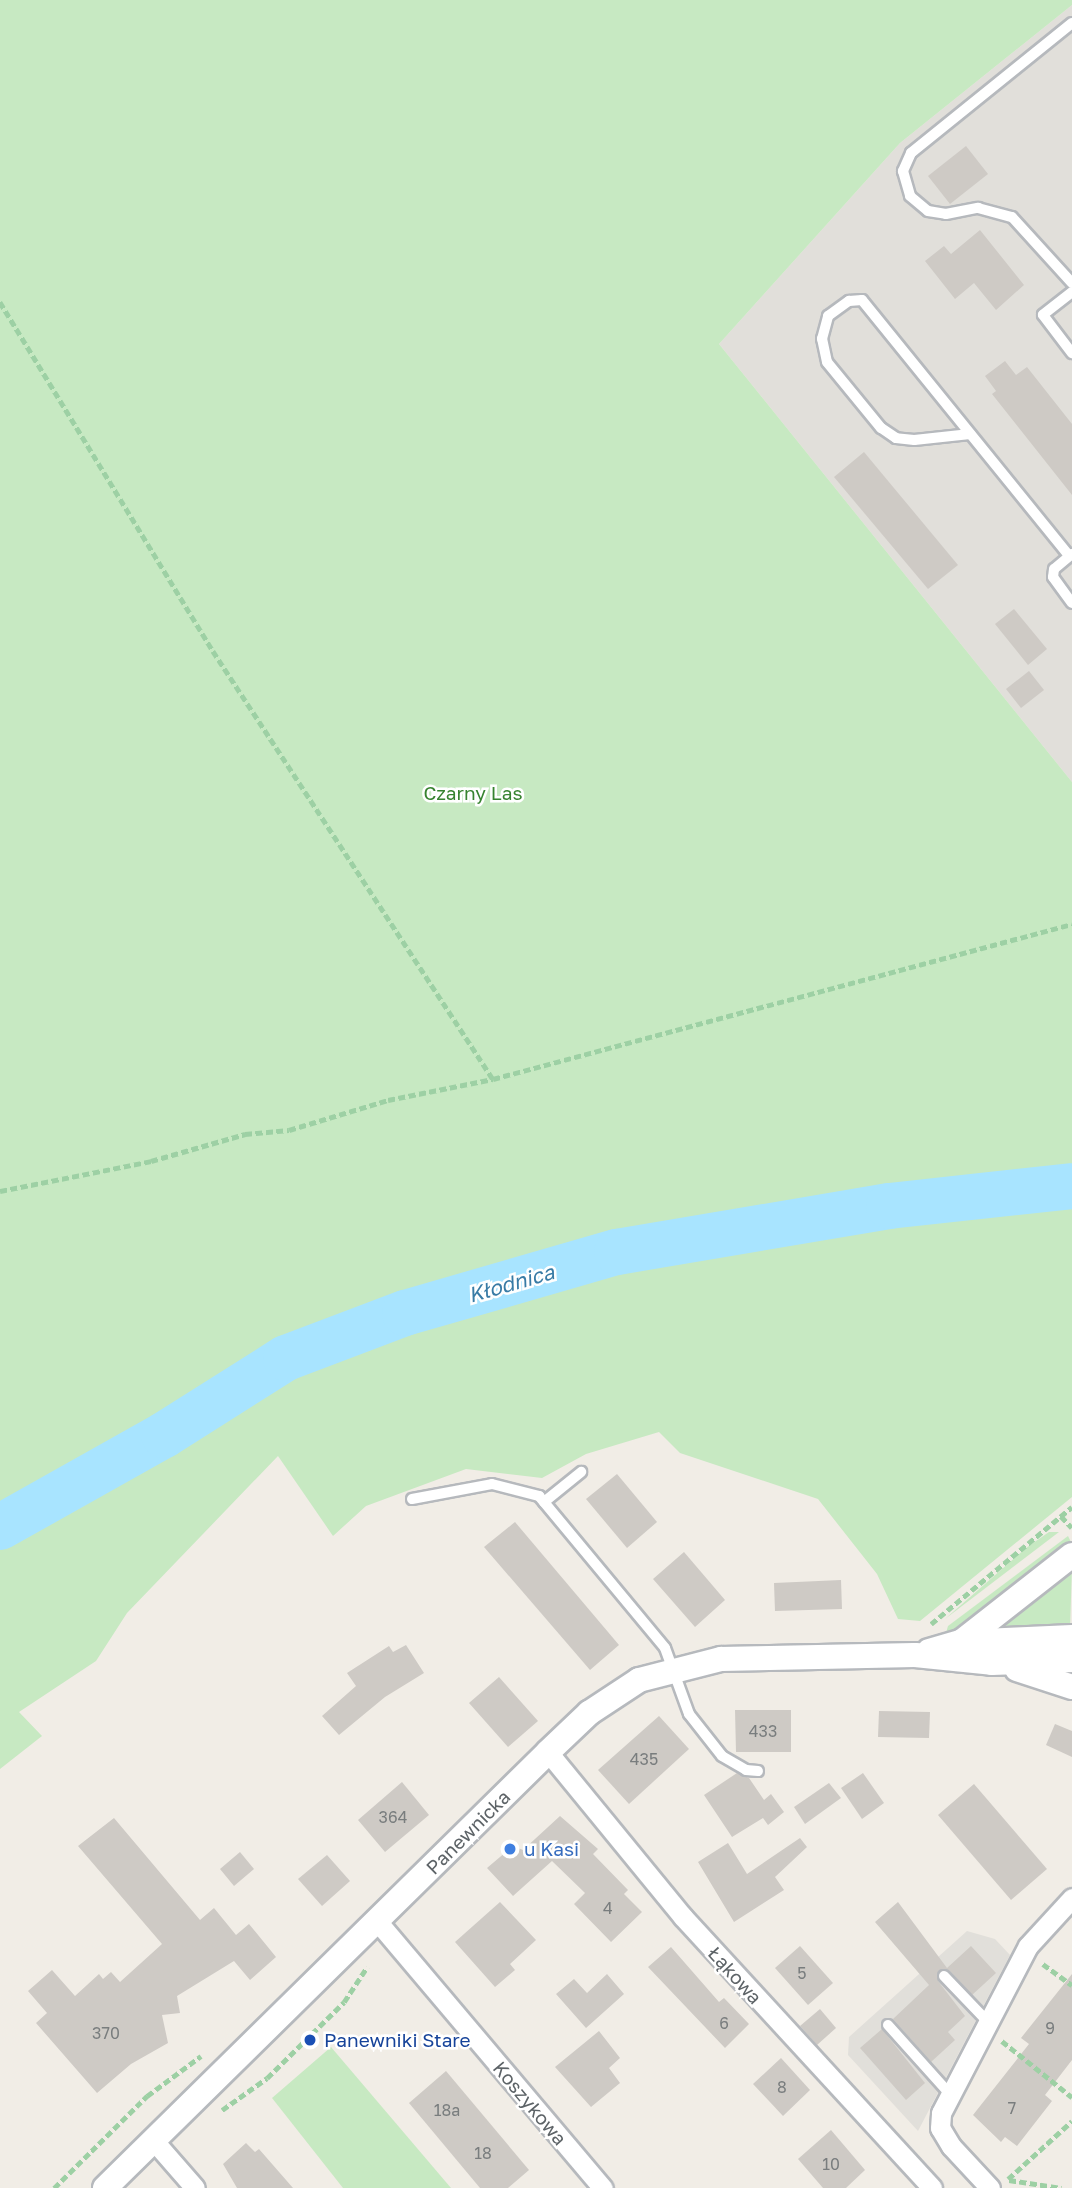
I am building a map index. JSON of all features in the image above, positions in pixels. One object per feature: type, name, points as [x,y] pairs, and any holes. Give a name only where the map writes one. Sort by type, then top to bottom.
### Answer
[{"type":"street","points":[[961,1642],[1072,1555]]},
{"type":"street","name":"Panewnicka","points":[[915,1655],[961,1642],[1072,1637]]},
{"type":"street","name":"Panewnicka","points":[[105,2188],[384,1930],[548,1752],[611,1697],[671,1668],[721,1659],[915,1655],[992,1663],[1072,1660]]},
{"type":"street","points":[[992,1663],[1072,1687]]},
{"type":"street","name":"Łąkowa","points":[[548,1752],[683,1917],[932,2188]]},
{"type":"street","points":[[990,2188],[940,2128],[949,2092],[991,2028],[1028,1947],[1072,1898]]},
{"type":"street","name":"Koszykowa","points":[[384,1930],[603,2188]]},
{"type":"street","points":[[155,2141],[195,2188]]},
{"type":"lane","points":[[1072,23],[911,153],[903,171],[910,196],[928,211],[946,214],[978,208],[1012,216],[1072,283]]},
{"type":"lane","points":[[1072,292],[1043,315],[1072,353]]},
{"type":"lane","points":[[970,434],[914,440],[896,438],[881,428],[827,362],[821,339],[828,316],[849,301],[862,300],[1071,555],[1054,569],[1053,577],[1072,603]]},
{"type":"lane","points":[[544,1502],[581,1472]]},
{"type":"lane","points":[[412,1499],[492,1484],[514,1487],[544,1502],[665,1648],[689,1714],[722,1756],[746,1770],[758,1771]]},
{"type":"lane","points":[[944,1976],[991,2028]]},
{"type":"lane","points":[[888,2025],[949,2092]]},
{"type":"path","points":[[0,302],[213,652],[493,1079]]},
{"type":"path","points":[[0,1191],[151,1161],[245,1134],[289,1130],[388,1100],[493,1079],[1072,925]]},
{"type":"path","points":[[923,1630],[1072,1507]]},
{"type":"path","points":[[1060,1516],[1072,1528]]},
{"type":"path","points":[[216,2115],[267,2078],[344,2003],[373,1957],[384,1930]]},
{"type":"path","points":[[1039,1961],[1072,1985]]},
{"type":"path","points":[[991,2028],[1072,2097]]},
{"type":"path","points":[[1008,2179],[1072,2122]]},
{"type":"path","points":[[1001,2172],[1008,2179],[1061,2188]]},
{"type":"shaded area","points":[[1072,5],[1072,782],[719,344],[900,143]]},
{"type":"shaded area","points":[[967,1931],[995,1939],[1010,1955],[918,2131],[848,2055],[849,2037]]},
{"type":"green space","name":"Czarny Las","points":[[0,0],[1072,0],[1072,5],[900,143],[719,344],[1072,782],[1072,1179],[907,1196],[617,1245],[402,1306],[285,1354],[0,1517]]},
{"type":"green space","points":[[1072,1202],[1072,1497],[920,1621],[898,1619],[877,1574],[818,1499],[680,1453],[659,1432],[586,1454],[542,1478],[466,1469],[366,1506],[333,1536],[278,1456],[127,1613],[96,1661],[19,1712],[42,1736],[0,1769],[0,1537],[289,1366],[408,1324],[620,1261]]},
{"type":"green space","points":[[1049,1532],[1059,1532],[945,1619],[1026,1548]]},
{"type":"green space","points":[[1068,1536],[1072,1544],[964,1626],[946,1633],[948,1626]]},
{"type":"green space","points":[[1072,1567],[1070,1629],[1003,1629],[1001,1623]]},
{"type":"green space","points":[[331,2047],[451,2188],[343,2188],[272,2098]]},
{"type":"building","points":[[966,146],[988,174],[950,204],[928,176]]},
{"type":"building","points":[[980,230],[1024,285],[996,310],[974,283],[955,299],[925,261],[944,246],[951,254]]},
{"type":"building","points":[[1005,361],[1016,375],[1027,367],[1072,424],[1072,495],[992,394],[996,391],[985,376]]},
{"type":"building","points":[[864,452],[958,565],[928,589],[834,477]]},
{"type":"building","points":[[1014,609],[1047,649],[1028,665],[995,624]]},
{"type":"building","points":[[1029,671],[1044,690],[1021,708],[1006,689]]},
{"type":"building","points":[[617,1474],[657,1522],[627,1548],[586,1499]]},
{"type":"building","points":[[515,1522],[619,1645],[590,1670],[484,1547]]},
{"type":"building","points":[[684,1552],[725,1600],[695,1627],[653,1579]]},
{"type":"building","points":[[841,1580],[842,1609],[775,1611],[774,1583]]},
{"type":"building","points":[[406,1645],[424,1673],[385,1697],[339,1735],[322,1716],[356,1686],[347,1673],[389,1646],[393,1652]]},
{"type":"building","points":[[499,1677],[538,1721],[508,1747],[469,1703]]},
{"type":"building","points":[[735,1710],[791,1710],[791,1752],[736,1752]]},
{"type":"building","points":[[879,1711],[930,1712],[929,1738],[878,1737]]},
{"type":"building","points":[[659,1716],[689,1749],[629,1804],[598,1770]]},
{"type":"building","points":[[1055,1724],[1072,1731],[1072,1757],[1046,1745]]},
{"type":"building","points":[[737,1773],[749,1778],[764,1800],[771,1794],[784,1812],[768,1825],[763,1818],[732,1837],[704,1795]]},
{"type":"building","points":[[863,1773],[884,1803],[862,1819],[841,1788]]},
{"type":"building","points":[[402,1782],[429,1815],[385,1852],[358,1820]]},
{"type":"building","points":[[829,1783],[841,1798],[805,1824],[794,1807]]},
{"type":"building","points":[[974,1784],[1047,1869],[1011,1900],[938,1815]]},
{"type":"building","points":[[560,1816],[598,1849],[593,1854],[628,1890],[624,1894],[642,1912],[611,1942],[574,1904],[585,1893],[552,1861],[513,1896],[487,1868],[513,1846],[523,1850]]},
{"type":"building","points":[[114,1818],[200,1920],[214,1908],[236,1935],[249,1924],[276,1957],[250,1980],[234,1961],[177,1996],[180,2013],[162,2015],[168,2043],[131,2064],[97,2093],[36,2023],[47,2013],[28,1991],[52,1970],[75,1996],[99,1974],[103,1979],[111,1972],[120,1982],[162,1944],[78,1846]]},
{"type":"building","points":[[800,1838],[807,1847],[775,1877],[784,1890],[734,1922],[698,1862],[728,1843],[747,1874]]},
{"type":"building","points":[[240,1852],[254,1869],[234,1886],[220,1869]]},
{"type":"building","points":[[327,1855],[350,1881],[322,1906],[298,1879]]},
{"type":"building","points":[[500,1902],[536,1940],[510,1964],[515,1970],[495,1987],[455,1942]]},
{"type":"building","points":[[898,1902],[947,1968],[971,1946],[996,1973],[972,1995],[949,1970],[938,1971],[938,1981],[965,2016],[948,2032],[955,2040],[931,2062],[893,2019],[929,1985],[875,1922]]},
{"type":"building","points":[[800,1946],[833,1983],[808,2005],[775,1968]]},
{"type":"building","points":[[671,1947],[719,2002],[724,1998],[749,2024],[725,2048],[648,1967]]},
{"type":"building","points":[[607,1974],[624,1994],[586,2028],[556,1994],[574,1979],[587,1993]]},
{"type":"building","points":[[1072,1974],[1072,2060],[1045,2095],[1052,2101],[1017,2146],[1005,2137],[1001,2142],[973,2115],[1029,2044],[1021,2038]]},
{"type":"building","points":[[820,2009],[836,2028],[817,2045],[800,2026]]},
{"type":"building","points":[[882,2029],[925,2083],[906,2100],[860,2048]]},
{"type":"building","points":[[599,2031],[620,2058],[609,2068],[620,2083],[591,2107],[555,2067]]},
{"type":"building","points":[[781,2058],[810,2090],[783,2116],[753,2084]]},
{"type":"building","points":[[446,2071],[529,2170],[508,2188],[480,2188],[409,2103]]},
{"type":"building","points":[[831,2130],[865,2170],[846,2188],[823,2188],[798,2159]]},
{"type":"building","points":[[246,2143],[255,2152],[259,2149],[293,2188],[237,2188],[223,2164]]},
{"type":"waterway","name":"Kłodnica","points":[[0,1527],[164,1435],[286,1358],[405,1313],[617,1252],[889,1206],[1072,1186]]},
{"type":"place","name":"u Kasi","points":[[510,1849]]},
{"type":"place","name":"Panewniki Stare","points":[[310,2040]]}]
